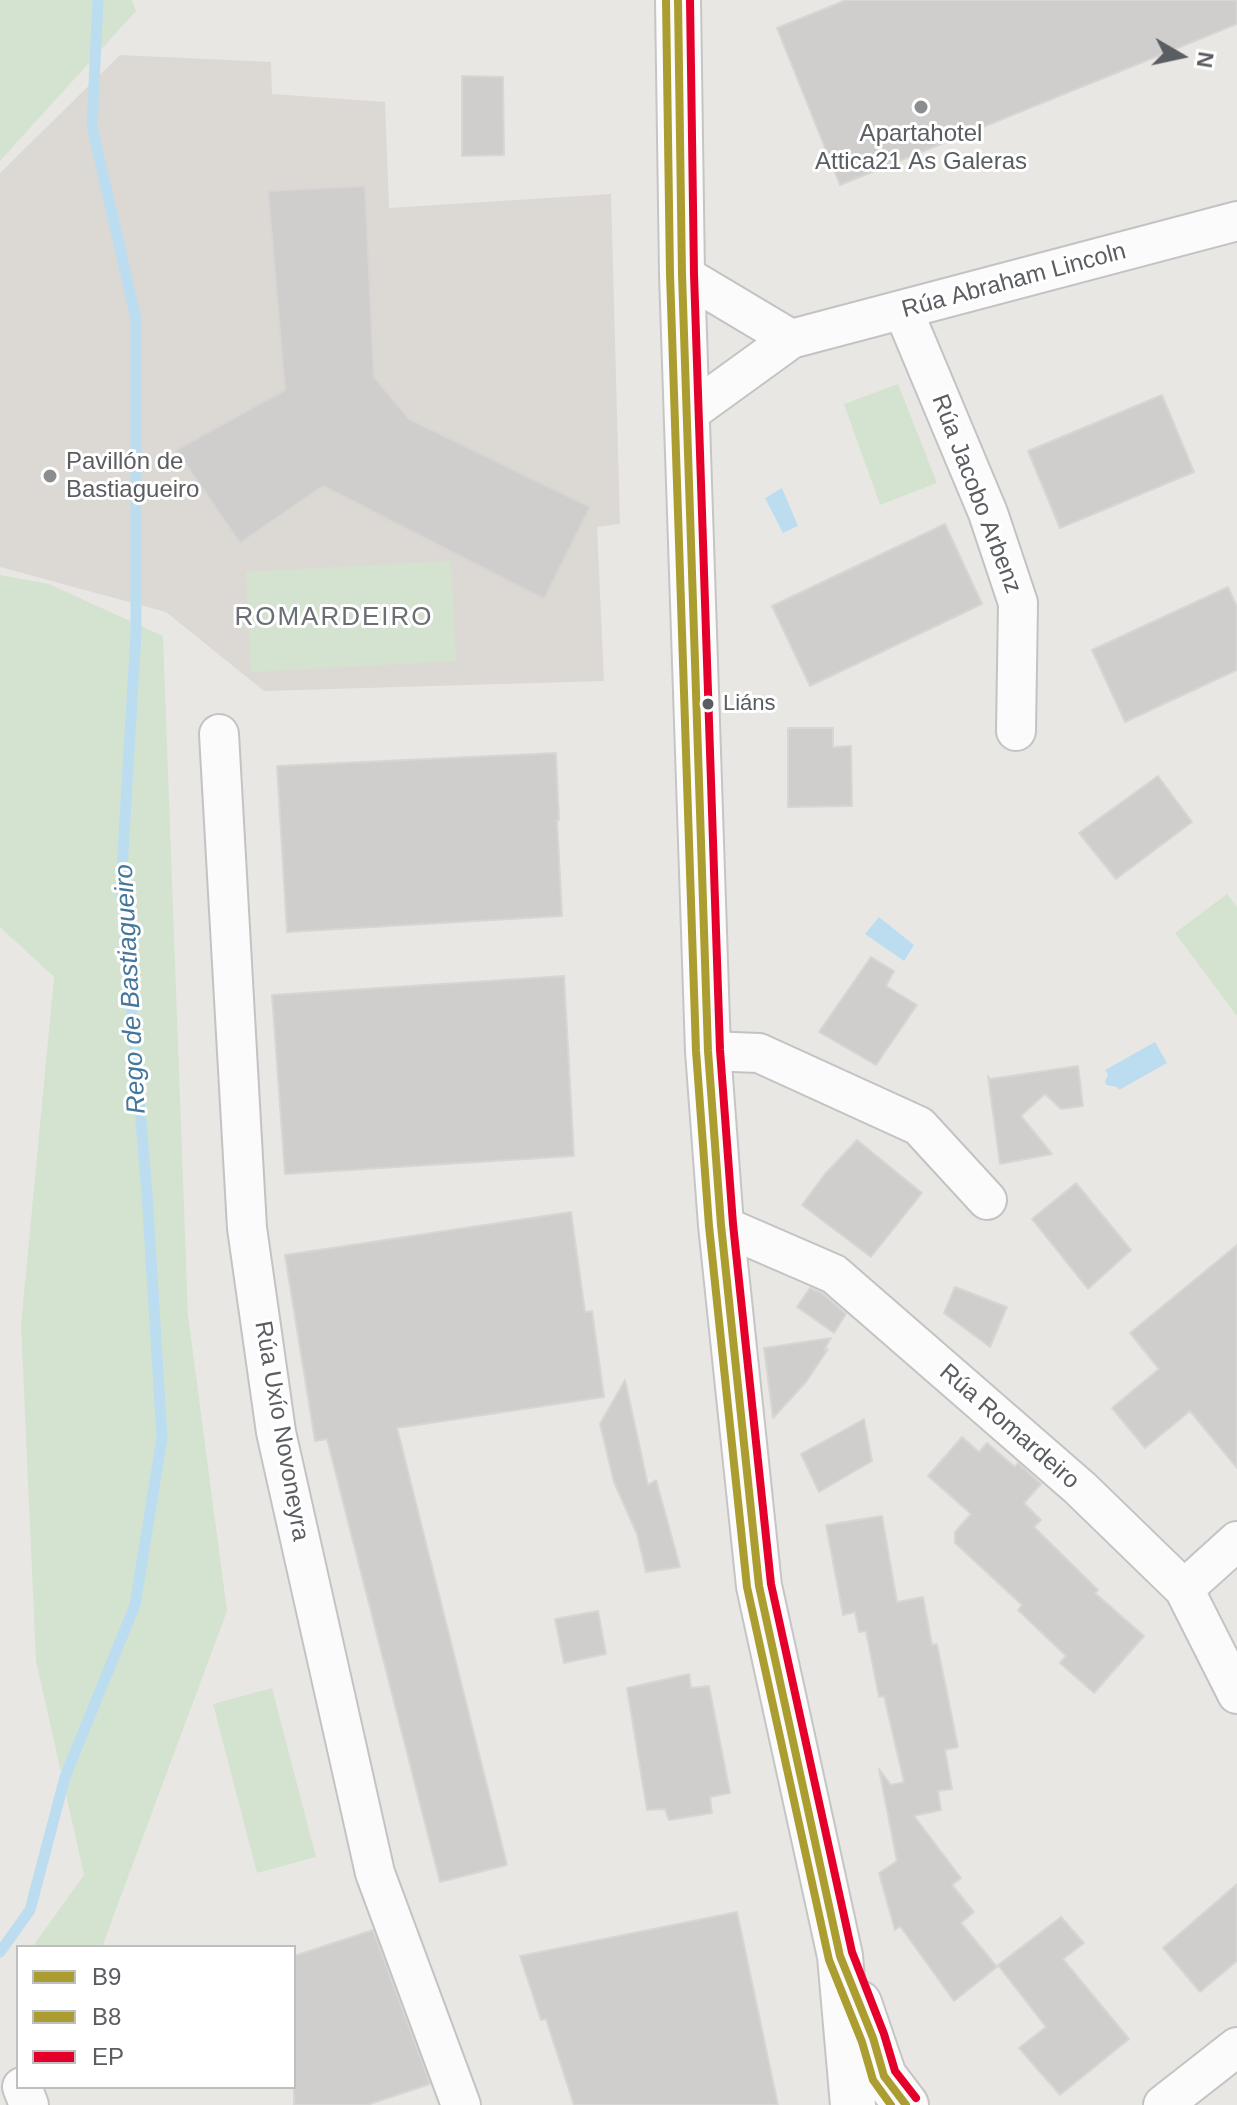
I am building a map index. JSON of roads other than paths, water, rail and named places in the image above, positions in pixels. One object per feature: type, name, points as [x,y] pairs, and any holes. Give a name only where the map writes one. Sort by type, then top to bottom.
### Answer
[{"type":"main road","points":[[678,0],[686,415],[708,1051],[721,1225],[759,1586],[840,1956],[853,2105]]},
{"type":"main road","points":[[840,1956],[873,2038],[884,2076],[906,2105]]},
{"type":"street","name":"Rúa Abraham Lincoln","points":[[686,415],[791,339],[1237,221]]},
{"type":"street","points":[[682,274],[791,339]]},
{"type":"street","name":"Rúa Jacobo Arbenz","points":[[903,310],[988,513],[1018,603],[1016,731]]},
{"type":"street","name":"Rúa Uxío Novoneyra","points":[[219,734],[247,1228],[276,1432],[375,1873],[461,2105]]},
{"type":"street","points":[[708,1051],[759,1053],[919,1126],[987,1200]]},
{"type":"street","name":"Rúa Romardeiro","points":[[721,1225],[834,1274],[1080,1488],[1184,1589],[1237,1694]]},
{"type":"street","points":[[1184,1589],[1237,1541]]},
{"type":"street","points":[[1163,2105],[1237,2047]]},
{"type":"water","points":[[782,488],[798,526],[783,533],[765,498]]},
{"type":"water","points":[[879,917],[914,945],[904,961],[865,934]]},
{"type":"water","points":[[1155,1042],[1167,1063],[1119,1090],[1106,1085],[1108,1075],[1105,1070]]},
{"type":"waterway","name":"Rego de Bastiagueiro","points":[[0,1952],[30,1910],[65,1777],[135,1605],[162,1438],[147,1193],[121,885],[136,634],[136,319],[92,126],[98,0]]},
{"type":"place","name":"Apartahotel Attica21 As Galeras","points":[[921,107]]},
{"type":"place","name":"Pavillón de Bastiagueiro","points":[[50,476]]},
{"type":"place","name":"Liáns","points":[[708,704]]},
{"type":"district","name":"ROMARDEIRO","points":[[334,618]]}]
